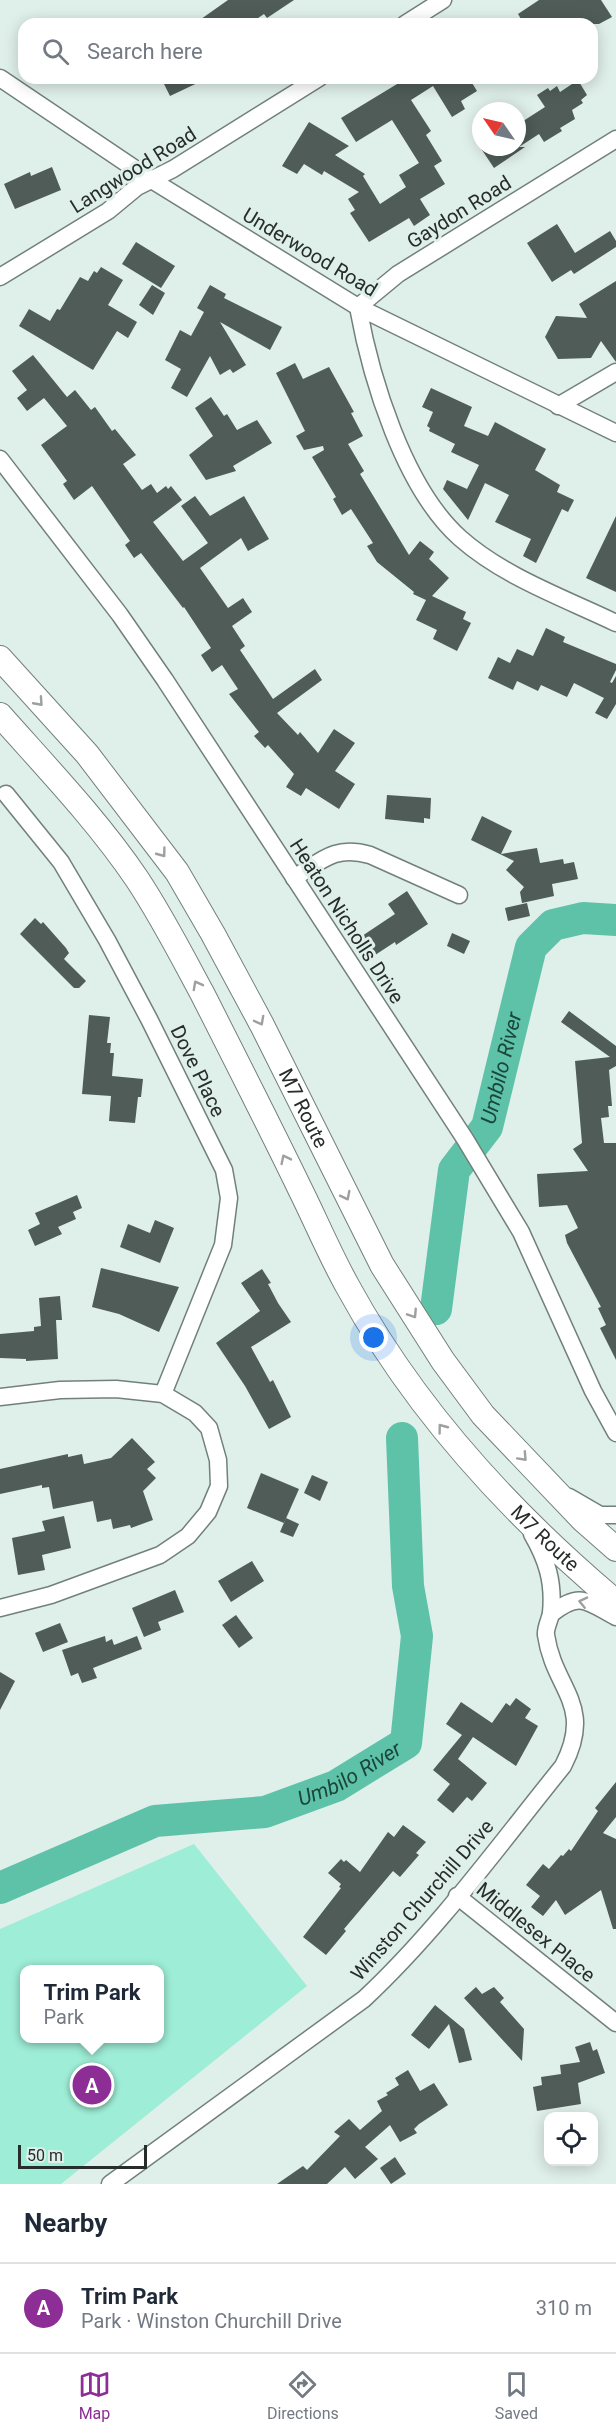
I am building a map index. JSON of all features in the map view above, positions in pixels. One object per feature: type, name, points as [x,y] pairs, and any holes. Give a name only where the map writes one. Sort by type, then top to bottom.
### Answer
[{"type":"highway","name":"M7 Route","points":[[0,658],[87,754],[177,872],[262,1026],[382,1265],[443,1361],[483,1415],[550,1487],[616,1550]]},
{"type":"highway","name":"M7 Route","points":[[0,715],[87,812],[136,879],[167,928],[264,1115],[348,1287],[416,1394],[451,1439],[524,1519],[616,1602]]},
{"type":"street","points":[[414,18],[443,0]]},
{"type":"street","name":"Underwood Road","points":[[0,78],[150,179],[358,307],[616,433]]},
{"type":"street","name":"Langwood Road","points":[[0,277],[108,211],[150,179],[173,169],[308,84]]},
{"type":"street","name":"Gaydon Road","points":[[358,307],[398,274],[616,139]]},
{"type":"street","points":[[358,307],[365,345],[397,440],[431,505],[460,537],[501,567],[616,623]]},
{"type":"street","points":[[558,406],[616,372]]},
{"type":"street","name":"Heaton Nicholls Drive","points":[[0,459],[120,615],[465,1139],[521,1232],[592,1391],[616,1433]]},
{"type":"street","name":"Dove Place","points":[[6,794],[61,862],[95,920],[149,1019],[224,1170],[230,1198],[223,1245],[163,1394]]},
{"type":"street","points":[[294,878],[333,852],[354,850],[459,895]]},
{"type":"street","points":[[0,1396],[60,1390],[116,1389],[163,1394],[195,1413],[209,1428],[218,1460],[219,1486],[208,1512],[188,1536],[160,1555],[51,1595],[0,1608]]},
{"type":"street","points":[[550,1487],[600,1515],[616,1515]]},
{"type":"street","name":"Winston Churchill Drive","points":[[110,2184],[364,2000],[386,1979],[458,1896],[563,1766],[572,1749],[576,1731],[574,1709],[550,1651],[546,1632],[551,1614],[549,1569],[524,1519]]},
{"type":"street","points":[[551,1614],[565,1602],[581,1600],[616,1617]]},
{"type":"street","name":"Middlesex Place","points":[[458,1896],[616,2023]]},
{"type":"green space","points":[[194,1844],[307,1986],[61,2184],[0,2184],[0,1929]]},
{"type":"building","points":[[228,0],[294,0],[267,18],[264,14],[258,18],[202,18]]},
{"type":"building","points":[[539,0],[601,0],[612,17],[598,24],[598,18],[520,18],[518,14]]},
{"type":"building","points":[[164,84],[195,84],[170,96]]},
{"type":"building","points":[[397,84],[473,84],[477,91],[461,101],[465,109],[452,117],[433,86],[411,100],[431,131],[426,135],[442,161],[434,166],[445,184],[420,199],[430,215],[414,226],[409,218],[369,242],[350,213],[355,210],[348,199],[359,192],[324,171],[322,175],[304,164],[297,174],[282,166],[309,122],[349,146],[335,155],[365,174],[363,176],[380,204],[406,187],[399,175],[419,163],[392,120],[356,142],[341,118]]},
{"type":"building","points":[[572,84],[580,84],[587,95],[581,100],[583,103],[572,110],[575,119],[560,128],[562,131],[544,142],[539,134],[526,142],[526,119],[545,107],[537,95],[548,88],[550,91],[557,86],[560,92]]},
{"type":"building","points":[[486,156],[512,156],[494,168]]},
{"type":"building","points":[[52,167],[61,190],[15,209],[4,184],[30,172],[31,176]]},
{"type":"building","points":[[557,224],[575,253],[610,231],[616,241],[616,247],[574,274],[571,270],[552,282],[527,243]]},
{"type":"building","points":[[136,242],[175,266],[161,288],[122,264]]},
{"type":"building","points":[[101,267],[123,280],[108,305],[137,322],[128,338],[117,331],[93,370],[19,326],[29,309],[50,321],[57,309],[60,310],[80,277],[88,281],[94,271],[97,273]]},
{"type":"building","points":[[616,281],[616,362],[601,341],[591,358],[558,359],[545,337],[556,316],[587,318],[579,304]]},
{"type":"building","points":[[152,285],[165,293],[153,315],[139,305]]},
{"type":"building","points":[[210,285],[226,294],[224,298],[282,327],[270,350],[220,322],[246,365],[233,373],[230,369],[220,375],[210,356],[187,397],[171,388],[181,369],[165,360],[180,330],[191,336],[204,312],[197,308]]},
{"type":"building","points":[[33,355],[67,397],[75,390],[91,410],[95,407],[112,431],[115,429],[136,455],[123,464],[142,490],[151,484],[157,493],[166,486],[168,489],[171,486],[182,500],[153,522],[183,561],[208,543],[181,506],[195,496],[210,516],[244,496],[269,539],[248,551],[241,538],[200,568],[228,608],[243,598],[252,612],[232,626],[245,646],[240,650],[273,699],[315,669],[322,680],[277,713],[298,735],[300,732],[318,753],[334,729],[355,743],[335,771],[355,784],[339,809],[306,788],[301,796],[286,787],[294,774],[268,745],[265,748],[254,736],[259,732],[229,694],[238,689],[222,665],[212,672],[201,655],[211,648],[184,607],[141,553],[134,558],[125,545],[130,541],[92,486],[74,500],[63,484],[67,481],[41,445],[67,426],[44,398],[27,411],[17,398],[27,390],[12,371]]},
{"type":"building","points":[[295,363],[303,379],[329,367],[354,412],[351,413],[363,436],[348,444],[364,471],[360,474],[409,555],[420,541],[434,552],[429,559],[449,578],[432,596],[466,612],[463,619],[471,623],[457,651],[433,639],[437,630],[416,620],[426,600],[413,594],[414,592],[377,562],[367,546],[373,543],[351,509],[342,515],[333,499],[336,497],[312,457],[324,450],[323,446],[304,450],[296,436],[305,431],[276,373]]},
{"type":"building","points":[[431,388],[472,407],[464,426],[488,436],[495,422],[546,449],[535,470],[560,485],[557,492],[574,500],[568,512],[562,509],[536,563],[523,556],[531,539],[495,522],[509,495],[485,483],[468,520],[443,489],[447,480],[467,489],[479,465],[451,452],[455,444],[429,431],[430,428],[427,426],[433,412],[422,407]]},
{"type":"building","points":[[211,397],[224,416],[227,414],[237,430],[257,420],[272,443],[233,466],[236,471],[206,480],[189,455],[213,436],[195,408]]},
{"type":"building","points":[[616,516],[616,592],[586,578]]},
{"type":"building","points":[[546,628],[565,637],[563,642],[616,664],[616,670],[610,682],[612,683],[616,676],[616,704],[607,719],[595,713],[604,698],[574,683],[567,697],[541,685],[538,691],[517,681],[513,690],[488,678],[498,657],[510,663],[517,649],[533,656]]},
{"type":"building","points":[[387,795],[431,798],[430,819],[424,818],[424,823],[385,819]]},
{"type":"building","points":[[482,816],[512,831],[501,854],[537,848],[540,863],[563,859],[564,864],[574,862],[578,879],[552,884],[554,896],[522,903],[520,892],[524,887],[506,870],[514,861],[471,840]]},
{"type":"building","points":[[407,891],[428,924],[396,945],[395,942],[372,957],[359,938],[395,914],[388,904]]},
{"type":"building","points":[[527,903],[530,916],[508,921],[505,908]]},
{"type":"building","points":[[35,918],[41,924],[43,922],[66,948],[69,953],[64,959],[86,981],[79,988],[74,988],[20,934]]},
{"type":"building","points":[[452,933],[470,941],[464,954],[447,946]]},
{"type":"building","points":[[569,1011],[616,1046],[616,1066],[609,1070],[612,1106],[608,1106],[609,1117],[601,1118],[604,1143],[616,1143],[616,1360],[600,1328],[606,1325],[598,1308],[601,1307],[567,1243],[565,1235],[578,1228],[567,1205],[539,1207],[537,1174],[588,1171],[573,1149],[582,1143],[575,1061],[610,1057],[561,1022]]},
{"type":"building","points":[[89,1015],[110,1017],[107,1043],[111,1043],[110,1053],[114,1053],[112,1076],[143,1079],[135,1123],[109,1121],[111,1096],[82,1094]]},
{"type":"building","points":[[77,1195],[82,1208],[73,1212],[76,1219],[58,1227],[62,1234],[35,1246],[28,1230],[40,1224],[35,1213]]},
{"type":"building","points":[[155,1220],[174,1228],[160,1263],[120,1247],[128,1224],[150,1233]]},
{"type":"building","points":[[101,1268],[179,1287],[159,1332],[119,1314],[92,1307]]},
{"type":"building","points":[[262,1269],[271,1283],[268,1284],[278,1303],[291,1322],[251,1347],[270,1382],[273,1380],[291,1417],[269,1429],[245,1386],[216,1343],[260,1311],[241,1283]]},
{"type":"building","points":[[60,1296],[62,1320],[56,1320],[58,1359],[26,1361],[26,1359],[0,1358],[0,1334],[34,1331],[34,1327],[41,1326],[39,1298]]},
{"type":"building","points":[[132,1438],[155,1462],[147,1469],[156,1478],[143,1491],[153,1520],[131,1528],[130,1525],[113,1529],[111,1519],[97,1522],[93,1501],[53,1509],[49,1487],[42,1488],[42,1485],[0,1494],[0,1469],[68,1454],[68,1457],[82,1454],[84,1464],[111,1458]]},
{"type":"building","points":[[261,1473],[299,1489],[284,1523],[247,1508]]},
{"type":"building","points":[[312,1475],[328,1482],[320,1501],[304,1493]]},
{"type":"building","points":[[64,1516],[71,1548],[42,1555],[45,1570],[18,1575],[12,1538],[45,1531],[42,1521]]},
{"type":"building","points":[[286,1518],[299,1524],[293,1537],[280,1532]]},
{"type":"building","points":[[252,1561],[264,1581],[231,1602],[218,1581]]},
{"type":"building","points":[[175,1590],[184,1612],[158,1622],[161,1630],[144,1637],[132,1608]]},
{"type":"building","points":[[236,1615],[253,1638],[239,1648],[222,1625]]},
{"type":"building","points":[[60,1623],[68,1642],[43,1652],[35,1633]]},
{"type":"building","points":[[105,1636],[106,1642],[112,1639],[114,1645],[137,1636],[142,1649],[93,1668],[97,1678],[82,1683],[78,1673],[71,1676],[62,1650]]},
{"type":"building","points":[[0,1672],[15,1681],[0,1710]]},
{"type":"building","points":[[516,1698],[531,1709],[525,1718],[538,1726],[516,1766],[473,1737],[458,1759],[487,1783],[472,1801],[467,1797],[453,1813],[437,1800],[450,1784],[433,1770],[462,1735],[446,1724],[461,1702],[492,1723],[506,1703],[510,1706]]},
{"type":"building","points":[[616,1782],[616,1817],[603,1833],[616,1839],[616,1929],[613,1929],[601,1890],[565,1915],[556,1900],[543,1916],[531,1907],[540,1896],[526,1885],[543,1864],[549,1869],[561,1855],[563,1856],[569,1849],[571,1851],[598,1811],[595,1808]]},
{"type":"building","points":[[403,1825],[426,1842],[416,1853],[419,1855],[400,1877],[393,1871],[344,1929],[346,1931],[326,1955],[303,1937],[341,1888],[339,1887],[341,1884],[328,1873],[341,1859],[344,1862],[346,1860],[360,1872],[388,1832],[394,1837]]},
{"type":"building","points":[[476,1987],[482,1994],[494,1987],[504,1998],[500,2002],[524,2029],[522,2061],[464,1998]]},
{"type":"building","points":[[435,2005],[464,2029],[472,2060],[459,2063],[449,2024],[429,2049],[411,2035]]},
{"type":"building","points":[[590,2042],[593,2051],[597,2049],[605,2073],[578,2083],[581,2104],[537,2111],[533,2087],[542,2085],[541,2077],[561,2074],[560,2065],[580,2062],[575,2047]]},
{"type":"building","points":[[408,2070],[420,2091],[434,2083],[448,2105],[419,2124],[414,2129],[417,2133],[400,2142],[390,2125],[365,2147],[378,2159],[355,2179],[345,2167],[327,2184],[277,2184],[303,2166],[307,2170],[340,2136],[334,2132],[349,2119],[360,2130],[382,2111],[377,2101],[399,2085],[395,2078]]},
{"type":"building","points":[[395,2157],[406,2174],[391,2184],[380,2168]]},
{"type":"waterway","name":"Umbilo River","points":[[436,1309],[454,1170],[487,1127],[531,947],[553,925],[583,918],[616,920]]},
{"type":"waterway","name":"Umbilo River","points":[[0,1888],[155,1821],[265,1812],[336,1786],[406,1743],[417,1636],[408,1586],[402,1438]]},
{"type":"place","name":"Trim Park","points":[[92,2085]]}]
